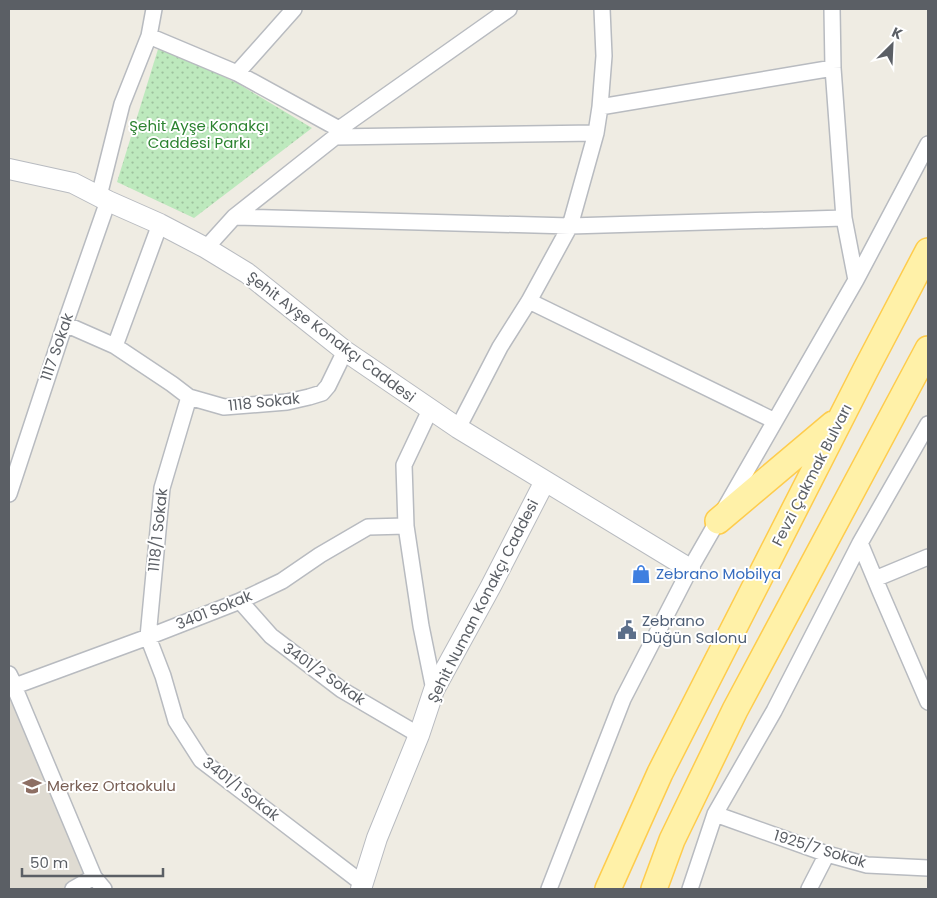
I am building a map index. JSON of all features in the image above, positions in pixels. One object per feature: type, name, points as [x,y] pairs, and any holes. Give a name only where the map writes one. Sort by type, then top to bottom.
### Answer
[{"type":"main road","name":"Fevzi Çakmak Bulvarı","points":[[608,889],[660,773],[928,252]]},
{"type":"main road","points":[[654,889],[672,840],[735,710],[928,349]]},
{"type":"main road","points":[[718,521],[841,418]]},
{"type":"street","name":"1117 Sokak","points":[[9,494],[104,198],[122,104],[149,36],[154,9]]},
{"type":"street","points":[[237,73],[294,9]]},
{"type":"street","points":[[206,248],[234,217],[337,133],[508,9]]},
{"type":"street","points":[[458,428],[500,347],[529,301],[570,226],[596,133],[600,107],[604,56],[602,9]]},
{"type":"street","points":[[833,9],[833,68],[844,218],[856,280]]},
{"type":"street","points":[[149,36],[237,73],[337,133],[596,133]]},
{"type":"street","points":[[600,107],[833,68]]},
{"type":"street","points":[[549,889],[623,699],[690,569],[856,280],[928,144]]},
{"type":"street","name":"Şehit Ayşe Konakçı Caddesi","points":[[9,169],[73,183],[206,248],[247,273],[345,351],[430,410],[690,569]]},
{"type":"street","points":[[234,217],[570,226],[844,218]]},
{"type":"street","points":[[115,346],[160,224]]},
{"type":"street","points":[[529,301],[775,421]]},
{"type":"street","name":"1118 Sokak","points":[[65,324],[115,346],[189,396],[224,407],[287,402],[322,393],[328,386],[345,351]]},
{"type":"street","name":"1118/1 Sokak","points":[[148,637],[162,488],[189,396]]},
{"type":"street","points":[[430,410],[404,465],[406,526],[421,626],[434,690]]},
{"type":"street","points":[[690,889],[715,814],[774,711],[860,543],[928,424]]},
{"type":"street","name":"Şehit Numan Konakçı Caddesi","points":[[361,886],[376,838],[419,735],[434,690],[545,481]]},
{"type":"street","name":"3401 Sokak","points":[[12,686],[148,637],[240,601],[282,581],[320,555],[368,527],[406,526]]},
{"type":"street","points":[[860,543],[928,699]]},
{"type":"street","points":[[875,579],[928,557]]},
{"type":"street","name":"3401/2 Sokak","points":[[240,601],[271,636],[342,690],[419,735]]},
{"type":"street","name":"3401/1 Sokak","points":[[148,637],[176,721],[201,760],[361,886]]},
{"type":"street","points":[[12,686],[99,883],[73,889]]},
{"type":"street","name":"1925/7 Sokak","points":[[715,814],[827,854],[868,865],[928,868]]},
{"type":"street","points":[[809,889],[827,854]]},
{"type":"shaded area","name":"Merkez Ortaokulu","points":[[16,691],[94,877],[73,889],[9,889],[9,694]]},
{"type":"green space","name":"Şehit Ayşe Konakçı Caddesi Parkı","points":[[159,46],[237,83],[312,128],[194,218],[117,182]]},
{"type":"place","name":"Zebrano Mobilya","points":[[641,574]]},
{"type":"place","name":"Zebrano Düğün Salonu","points":[[627,630]]},
{"type":"place","name":"Merkez Ortaokulu","points":[[32,786]]}]
